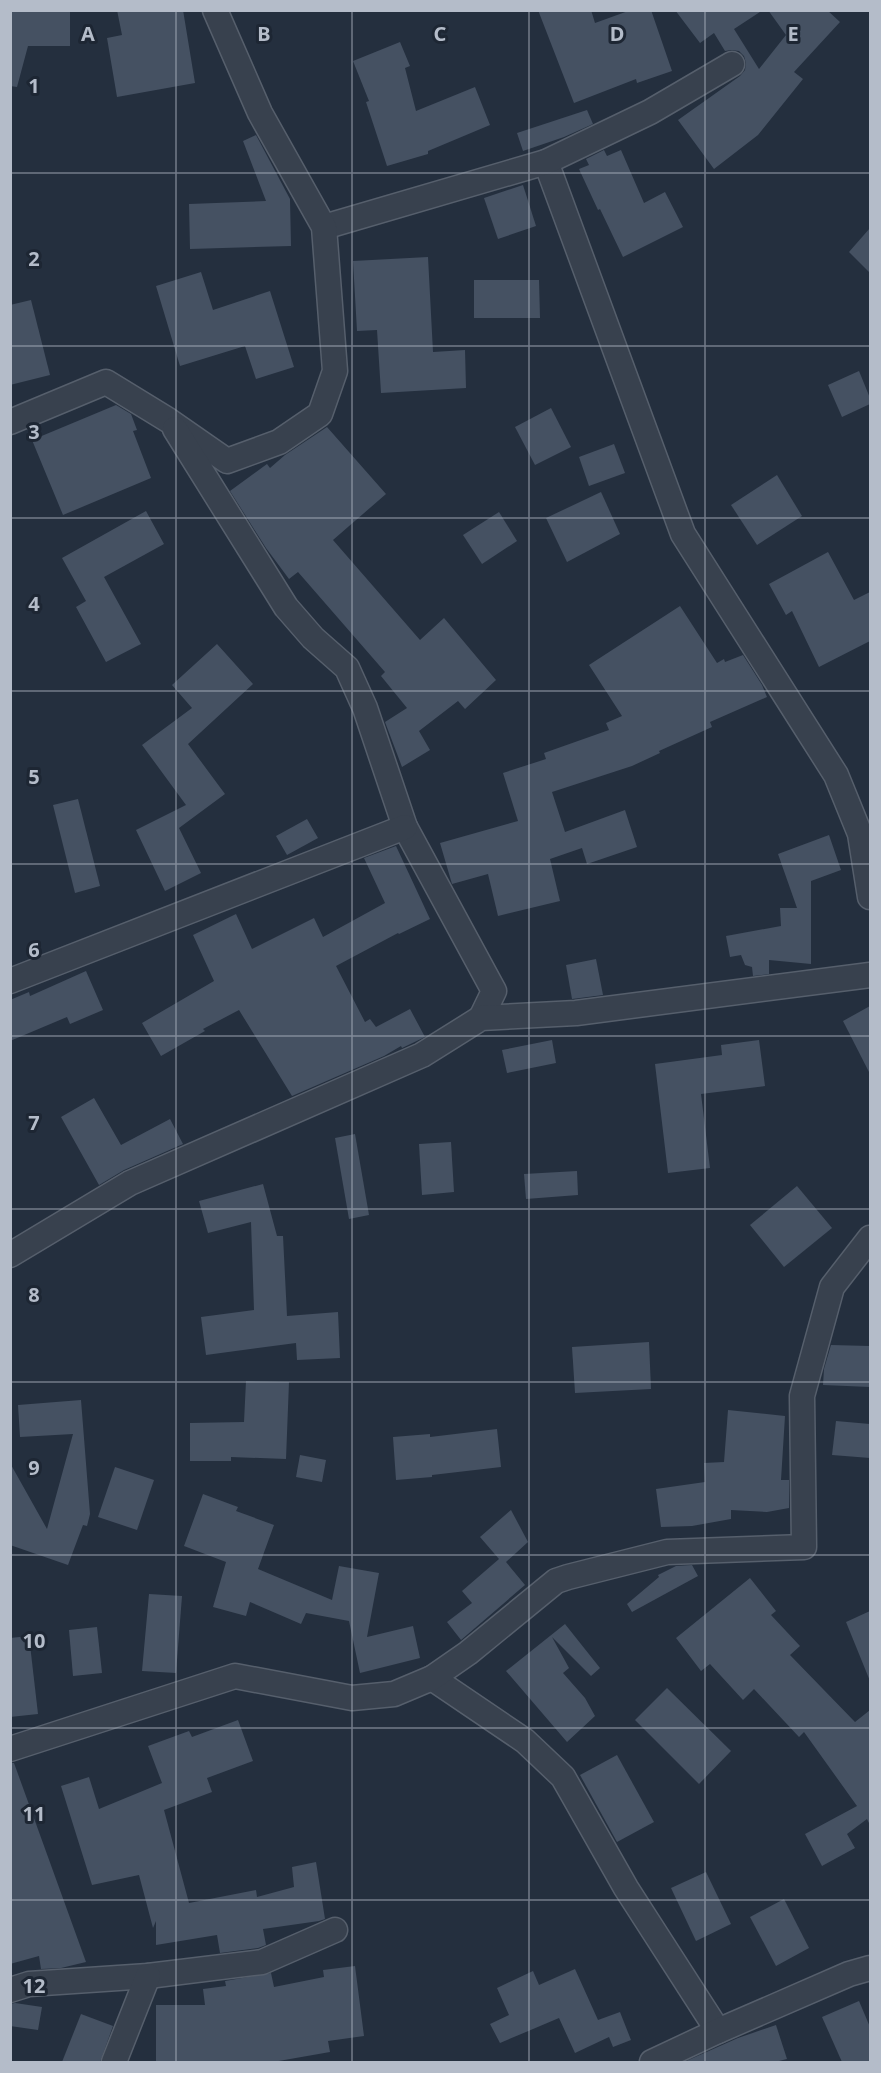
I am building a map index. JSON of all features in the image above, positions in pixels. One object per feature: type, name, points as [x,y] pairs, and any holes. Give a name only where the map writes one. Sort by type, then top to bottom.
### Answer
[{"type":"street","points":[[10,422],[106,382],[168,420],[227,461],[279,442],[320,414],[335,371],[324,227],[260,113],[215,10]]},
{"type":"street","points":[[324,227],[546,162],[650,112],[732,64]]},
{"type":"street","points":[[546,162],[683,534],[836,775],[865,832],[870,897]]},
{"type":"street","points":[[168,420],[286,607],[313,638],[347,668],[365,708],[405,827],[494,991],[481,1018]]},
{"type":"street","points":[[10,981],[405,827]]},
{"type":"street","points":[[10,1255],[130,1183],[422,1055],[481,1018],[576,1013],[870,975]]},
{"type":"street","points":[[10,1749],[235,1676],[352,1698],[394,1694],[432,1678],[468,1653],[556,1581],[568,1576],[668,1552],[804,1547],[802,1396],[832,1287],[870,1238]]},
{"type":"street","points":[[432,1678],[525,1741],[563,1777],[626,1888],[718,2031]]},
{"type":"street","points":[[10,1990],[28,1984],[148,1976],[262,1962],[335,1930]]},
{"type":"street","points":[[652,2062],[849,1974],[870,1968]]},
{"type":"street","points":[[114,2062],[148,1976]]},
{"type":"building","points":[[10,10],[70,10],[70,46],[28,46],[17,87],[10,86]]},
{"type":"building","points":[[117,10],[183,10],[195,83],[117,97],[107,38],[122,35]]},
{"type":"building","points":[[538,10],[591,10],[595,23],[631,10],[651,10],[672,71],[637,83],[636,79],[574,103]]},
{"type":"building","points":[[675,10],[763,10],[734,29],[759,69],[786,35],[768,10],[827,10],[840,22],[794,72],[803,79],[758,135],[714,169],[678,120],[740,76],[745,70],[746,63],[739,51],[725,51],[714,33],[700,43]]},
{"type":"building","points":[[400,42],[410,66],[405,68],[416,111],[475,87],[490,125],[428,151],[428,154],[387,166],[366,102],[369,101],[353,61]]},
{"type":"building","points":[[587,110],[593,124],[523,151],[517,133]]},
{"type":"building","points":[[256,135],[290,199],[291,246],[190,249],[189,204],[266,201],[243,141]]},
{"type":"building","points":[[604,150],[607,156],[621,150],[644,203],[665,192],[683,227],[623,257],[579,169],[589,165],[586,159]]},
{"type":"building","points":[[523,185],[536,226],[498,239],[484,198]]},
{"type":"building","points":[[870,228],[870,273],[849,252]]},
{"type":"building","points":[[428,257],[433,352],[465,350],[466,388],[381,393],[377,330],[357,331],[353,261]]},
{"type":"building","points":[[201,272],[213,310],[270,291],[294,367],[256,379],[245,346],[180,366],[156,286]]},
{"type":"building","points":[[474,280],[539,280],[540,318],[474,318]]},
{"type":"building","points":[[31,300],[50,375],[10,385],[10,305]]},
{"type":"building","points":[[859,371],[870,398],[870,404],[842,417],[828,385]]},
{"type":"building","points":[[116,405],[131,414],[137,430],[133,431],[151,478],[63,515],[32,440]]},
{"type":"building","points":[[551,408],[571,447],[535,465],[515,427]]},
{"type":"building","points":[[327,427],[386,494],[333,540],[420,640],[444,618],[496,680],[465,709],[458,701],[419,731],[430,750],[402,767],[385,722],[407,708],[381,676],[385,672],[298,572],[289,579],[266,548],[230,491],[267,464],[270,468]]},
{"type":"building","points":[[614,444],[625,473],[589,486],[579,457]]},
{"type":"building","points":[[777,475],[802,516],[757,545],[731,505]]},
{"type":"building","points":[[601,492],[620,534],[567,562],[546,518]]},
{"type":"building","points":[[146,511],[164,544],[104,577],[141,644],[106,662],[76,607],[86,601],[62,558]]},
{"type":"building","points":[[499,512],[517,541],[482,564],[463,535]]},
{"type":"building","points":[[828,552],[854,600],[870,592],[870,641],[819,667],[792,611],[786,615],[769,584]]},
{"type":"building","points":[[680,606],[717,663],[743,655],[767,697],[710,722],[712,727],[632,766],[552,792],[565,832],[625,810],[637,847],[587,864],[582,848],[550,859],[560,901],[498,916],[488,874],[452,884],[440,843],[518,821],[503,773],[546,759],[544,753],[609,730],[606,723],[622,716],[589,665]]},
{"type":"building","points":[[217,644],[253,684],[188,744],[225,794],[179,828],[201,873],[165,891],[136,830],[186,805],[142,745],[192,708],[172,685]]},
{"type":"building","points":[[78,799],[100,886],[75,893],[53,805]]},
{"type":"building","points":[[307,819],[318,838],[287,855],[276,836]]},
{"type":"building","points":[[829,835],[841,870],[811,881],[811,964],[769,960],[769,974],[753,976],[752,967],[745,965],[741,955],[730,957],[726,936],[781,926],[780,908],[797,908],[778,854]]},
{"type":"building","points":[[396,846],[430,919],[336,966],[365,1022],[370,1019],[376,1027],[410,1009],[425,1037],[292,1096],[239,1010],[203,1029],[205,1031],[161,1056],[142,1023],[214,981],[193,935],[236,914],[252,949],[314,918],[323,937],[385,903],[364,858]]},
{"type":"building","points":[[596,959],[603,995],[572,999],[566,965]]},
{"type":"building","points":[[86,971],[103,1010],[70,1024],[67,1017],[10,1041],[10,1000],[29,992],[30,996]]},
{"type":"building","points":[[870,1006],[870,1074],[843,1021]]},
{"type":"building","points":[[552,1040],[556,1063],[507,1073],[502,1050]]},
{"type":"building","points":[[759,1040],[765,1086],[701,1094],[710,1168],[668,1173],[655,1064],[722,1055],[721,1045]]},
{"type":"building","points":[[94,1098],[121,1145],[170,1119],[183,1144],[124,1170],[99,1185],[61,1117]]},
{"type":"building","points":[[355,1134],[369,1215],[349,1219],[335,1138]]},
{"type":"building","points":[[451,1142],[454,1192],[422,1195],[419,1144]]},
{"type":"building","points":[[577,1171],[578,1195],[526,1199],[524,1174]]},
{"type":"building","points":[[263,1184],[277,1236],[283,1236],[287,1316],[338,1312],[340,1358],[297,1360],[296,1343],[206,1355],[201,1317],[254,1310],[251,1222],[208,1233],[199,1201]]},
{"type":"building","points":[[797,1186],[832,1228],[784,1267],[750,1225]]},
{"type":"building","points":[[649,1342],[651,1389],[575,1393],[572,1347]]},
{"type":"building","points":[[831,1345],[870,1346],[870,1387],[823,1385],[824,1369]]},
{"type":"building","points":[[246,1381],[289,1382],[286,1459],[231,1457],[231,1461],[190,1461],[190,1423],[244,1422]]},
{"type":"building","points":[[81,1400],[90,1514],[87,1526],[83,1525],[68,1565],[10,1545],[10,1463],[47,1529],[73,1434],[20,1437],[18,1405]]},
{"type":"building","points":[[728,1410],[785,1416],[781,1480],[789,1480],[789,1508],[767,1512],[731,1510],[731,1519],[692,1526],[661,1527],[656,1489],[705,1482],[704,1463],[724,1462]]},
{"type":"building","points":[[836,1421],[870,1424],[870,1458],[832,1455]]},
{"type":"building","points":[[497,1429],[501,1467],[396,1480],[393,1437],[430,1434],[430,1437]]},
{"type":"building","points":[[300,1455],[326,1460],[322,1482],[296,1477]]},
{"type":"building","points":[[115,1467],[154,1480],[137,1530],[98,1517]]},
{"type":"building","points":[[203,1494],[238,1507],[236,1511],[274,1525],[258,1569],[332,1600],[339,1566],[379,1573],[367,1637],[413,1626],[420,1658],[360,1673],[349,1621],[306,1613],[301,1624],[250,1602],[246,1616],[213,1607],[226,1562],[184,1546]]},
{"type":"building","points":[[511,1510],[528,1542],[506,1562],[525,1585],[461,1640],[447,1622],[472,1603],[462,1591],[499,1559],[480,1537]]},
{"type":"building","points":[[692,1565],[698,1576],[632,1612],[627,1604],[659,1577],[658,1575],[676,1566]]},
{"type":"building","points":[[750,1578],[776,1611],[771,1615],[800,1646],[790,1655],[855,1722],[870,1710],[870,1825],[867,1819],[847,1834],[855,1848],[822,1866],[805,1834],[857,1806],[804,1732],[799,1737],[754,1689],[743,1700],[710,1664],[701,1671],[676,1638]]},
{"type":"building","points":[[149,1594],[182,1596],[176,1673],[142,1671]]},
{"type":"building","points":[[870,1611],[870,1681],[846,1622]]},
{"type":"building","points":[[565,1624],[600,1668],[591,1676],[552,1637],[569,1668],[563,1673],[585,1698],[595,1716],[567,1742],[506,1671]]},
{"type":"building","points":[[97,1627],[102,1673],[73,1676],[69,1630]]},
{"type":"building","points":[[29,1636],[38,1714],[10,1717],[10,1638]]},
{"type":"building","points":[[667,1688],[731,1751],[699,1784],[635,1720]]},
{"type":"building","points":[[238,1720],[253,1761],[207,1778],[212,1792],[164,1810],[189,1903],[256,1890],[257,1897],[294,1887],[292,1867],[316,1862],[325,1919],[263,1929],[266,1945],[258,1948],[220,1953],[217,1935],[156,1945],[156,1921],[153,1928],[139,1875],[92,1885],[61,1786],[89,1777],[99,1809],[162,1783],[148,1746],[189,1731],[192,1737]]},
{"type":"building","points":[[617,1755],[654,1822],[617,1842],[580,1775]]},
{"type":"building","points":[[10,1763],[14,1763],[86,1962],[61,1968],[41,1969],[39,1956],[10,1964]]},
{"type":"building","points":[[706,1872],[731,1924],[696,1941],[671,1888]]},
{"type":"building","points":[[784,1899],[809,1948],[776,1966],[750,1917]]},
{"type":"building","points":[[355,1966],[364,2036],[328,2041],[330,2052],[273,2062],[156,2062],[156,2005],[205,2005],[203,1989],[226,1986],[225,1981],[271,1973],[274,1987],[324,1977],[323,1970]]},
{"type":"building","points":[[575,1969],[598,2020],[620,2012],[631,2040],[613,2047],[609,2037],[575,2053],[559,2018],[500,2043],[490,2024],[509,2015],[497,1988],[533,1971],[539,1985]]},
{"type":"building","points":[[859,2001],[870,2027],[870,2062],[842,2062],[822,2017]]},
{"type":"building","points":[[10,2004],[42,2007],[38,2030],[10,2026]]},
{"type":"building","points":[[81,2014],[113,2026],[100,2062],[62,2062]]},
{"type":"building","points":[[776,2025],[787,2059],[775,2062],[684,2062],[738,2038]]}]
